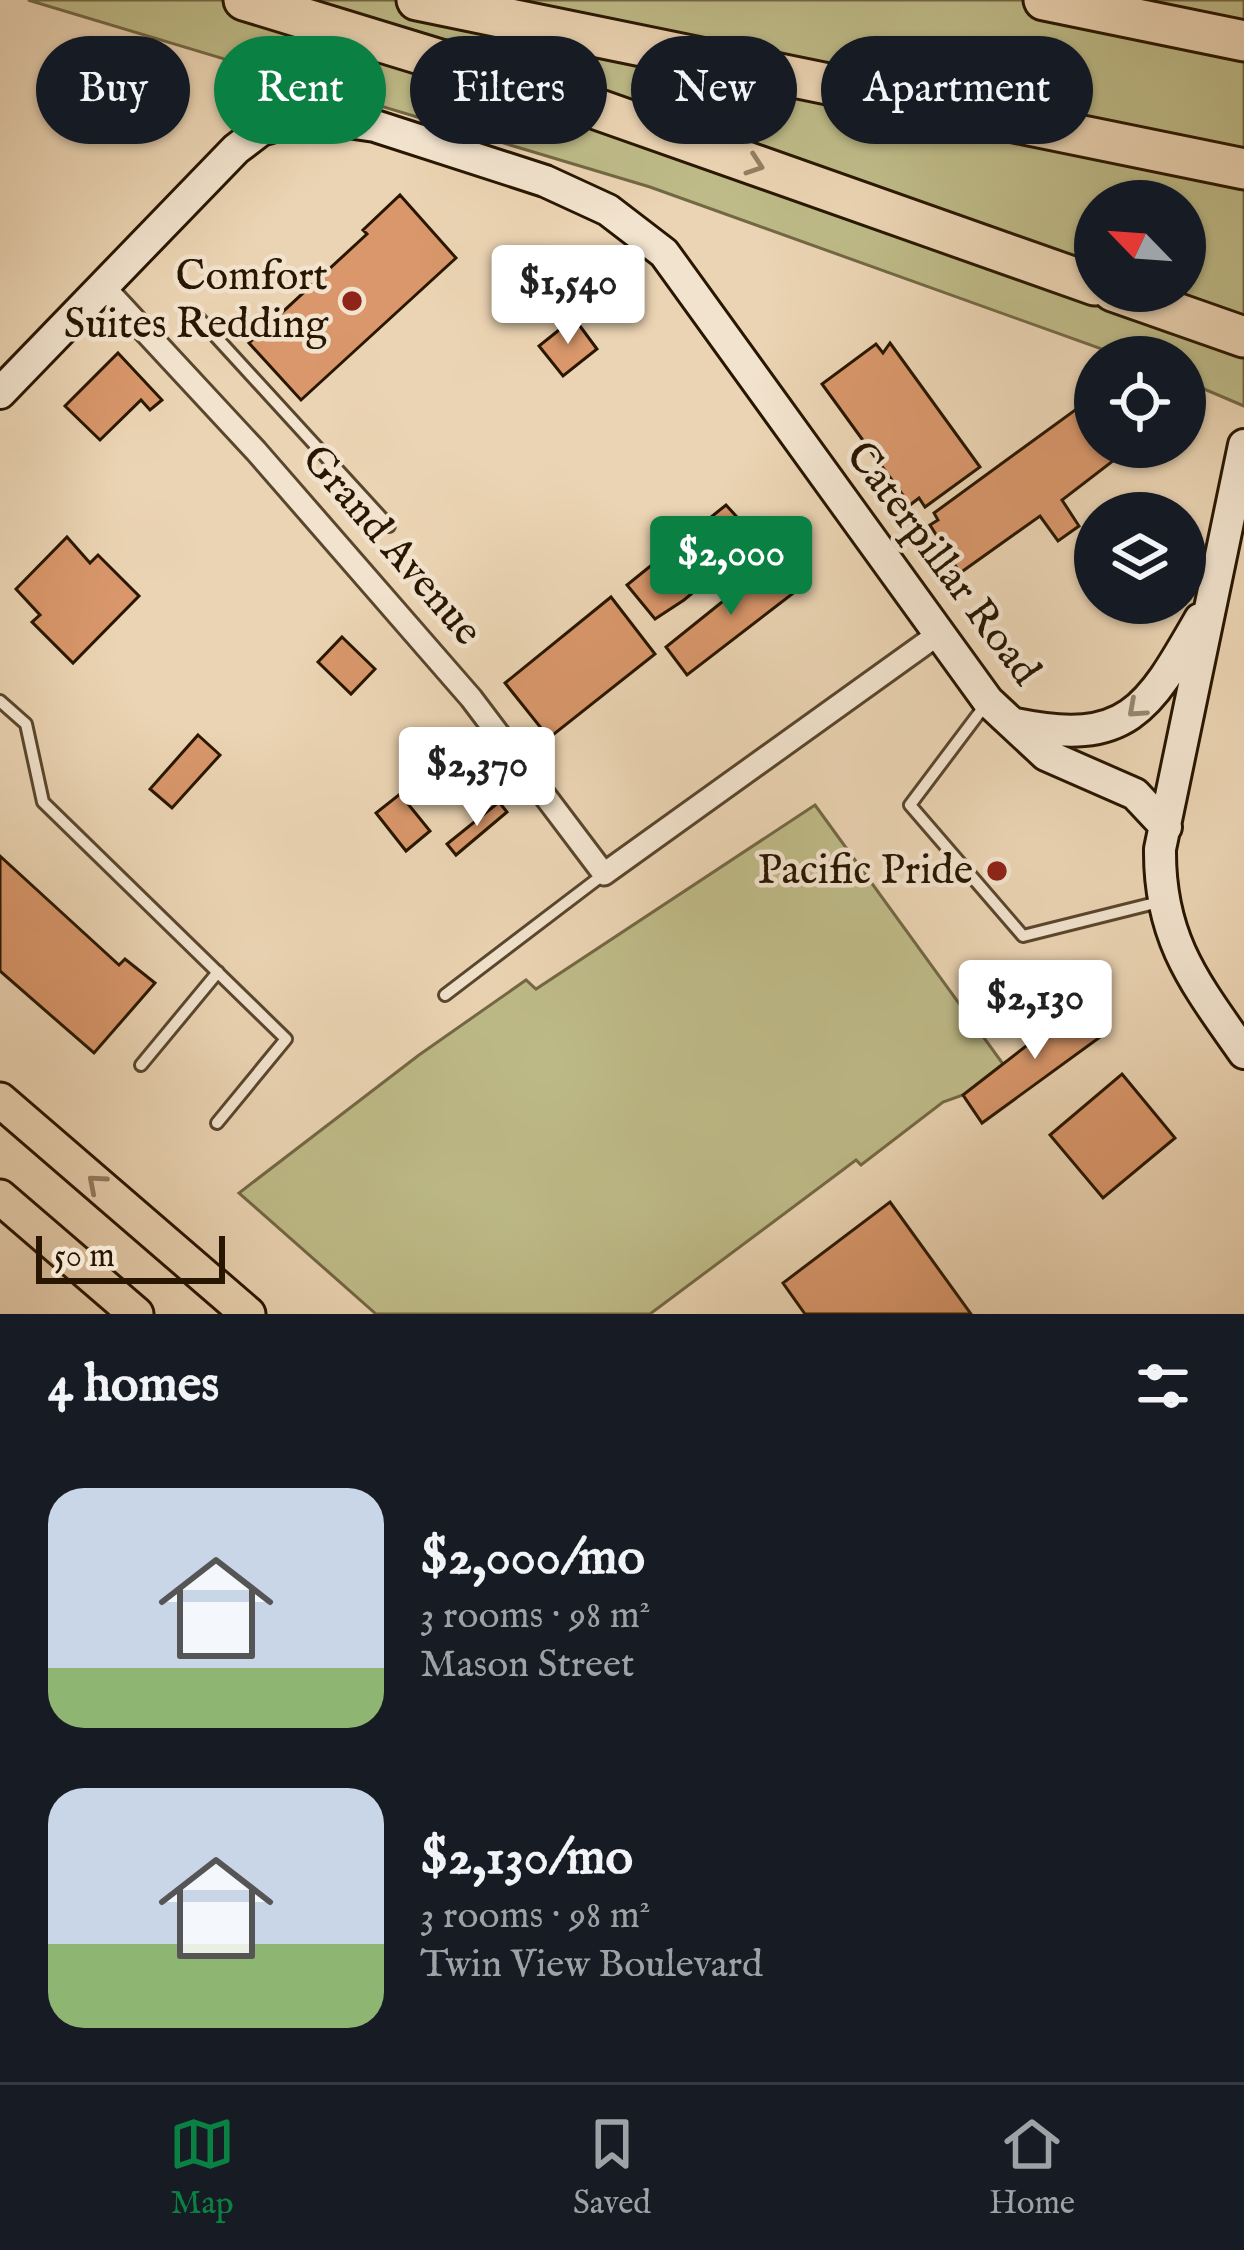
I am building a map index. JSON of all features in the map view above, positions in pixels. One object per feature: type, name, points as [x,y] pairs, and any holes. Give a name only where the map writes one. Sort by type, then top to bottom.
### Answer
[{"type":"highway","points":[[244,0],[571,100],[1074,278]]},
{"type":"highway","points":[[417,0],[1244,170]]},
{"type":"highway","points":[[1044,0],[1236,39]]},
{"type":"highway","points":[[1173,312],[1244,337]]},
{"type":"main road","points":[[0,1100],[248,1314]]},
{"type":"main road","points":[[0,1197],[136,1314]]},
{"type":"street","name":"Caterpillar Road","points":[[0,392],[236,149],[261,130],[307,116],[375,126],[577,194],[639,231],[671,262],[937,635],[999,712],[1046,755],[1135,794],[1166,826]]},
{"type":"street","name":"Grand Avenue","points":[[102,285],[256,451],[471,698],[604,874]]},
{"type":"street","points":[[1244,446],[1160,849],[1162,901],[1184,966],[1244,1053]]},
{"type":"street","points":[[999,712],[1073,732],[1124,721],[1154,692],[1175,662],[1219,575]]},
{"type":"street","points":[[604,874],[937,635]]},
{"type":"lane","points":[[196,315],[389,526]]},
{"type":"lane","points":[[0,701],[26,724],[43,802],[286,1039],[217,1123]]},
{"type":"lane","points":[[999,712],[910,805],[1023,935],[1162,901]]},
{"type":"lane","points":[[445,995],[604,874]]},
{"type":"lane","points":[[141,1065],[218,972]]},
{"type":"shaded area","points":[[28,0],[1244,0],[1244,406],[1206,390],[1206,336],[1074,339],[650,187],[507,144],[607,144],[607,36],[410,36],[410,115],[386,108],[386,36],[214,36],[214,56],[190,49],[190,36],[148,36]]},
{"type":"shaded area","points":[[815,805],[1003,1064],[963,1095],[943,1102],[861,1165],[856,1160],[650,1314],[376,1314],[239,1193],[526,980],[536,989]]},
{"type":"building","name":"Comfort Suites Redding","points":[[400,195],[456,258],[301,400],[249,343],[367,234],[363,230]]},
{"type":"building","points":[[574,318],[597,349],[563,376],[539,346]]},
{"type":"building","points":[[890,343],[980,467],[925,507],[919,498],[910,505],[822,384],[876,344],[883,353]]},
{"type":"building","points":[[118,353],[162,400],[150,410],[141,400],[100,440],[65,406]]},
{"type":"building","points":[[1074,411],[1074,468],[1104,468],[1062,500],[1074,518],[1074,530],[1058,541],[1040,516],[960,573],[930,525],[938,520],[934,513]]},
{"type":"building","points":[[726,505],[757,539],[655,619],[627,585]]},
{"type":"building","points":[[67,537],[90,563],[98,555],[139,596],[73,663],[32,622],[40,615],[16,589]]},
{"type":"building","points":[[773,561],[796,591],[687,675],[666,647]]},
{"type":"building","points":[[611,597],[655,654],[549,738],[505,683]]},
{"type":"building","points":[[342,637],[375,669],[351,694],[318,662]]},
{"type":"building","points":[[198,735],[220,755],[172,808],[150,789]]},
{"type":"building","points":[[400,794],[430,831],[406,851],[376,813]]},
{"type":"building","points":[[499,802],[507,812],[456,855],[447,844]]},
{"type":"building","points":[[0,856],[119,965],[125,959],[155,983],[94,1053],[0,971]]},
{"type":"building","points":[[1083,1002],[1107,1032],[982,1123],[963,1095]]},
{"type":"building","points":[[1122,1074],[1175,1138],[1103,1198],[1050,1135]]},
{"type":"building","points":[[890,1202],[971,1314],[805,1314],[783,1283]]},
{"type":"place","name":"Comfort Suites Redding","points":[[352,301]]},
{"type":"place","name":"Pacific Pride","points":[[997,871]]}]
